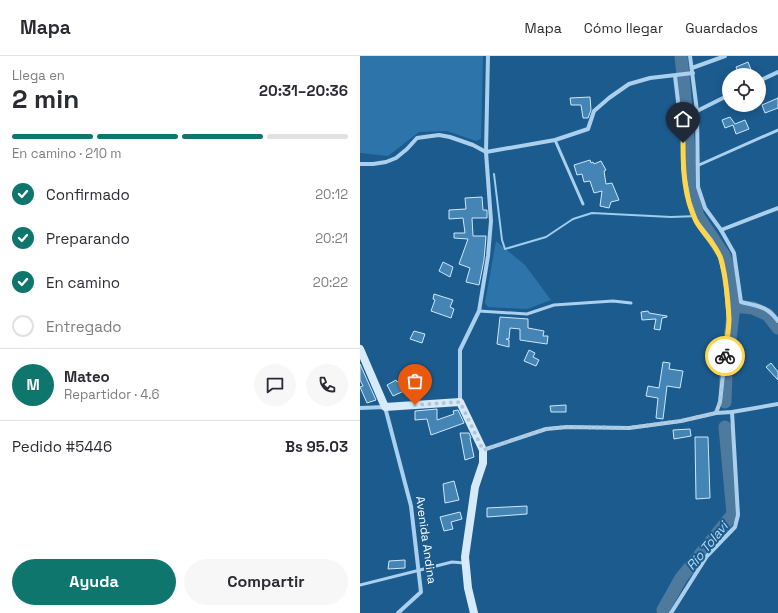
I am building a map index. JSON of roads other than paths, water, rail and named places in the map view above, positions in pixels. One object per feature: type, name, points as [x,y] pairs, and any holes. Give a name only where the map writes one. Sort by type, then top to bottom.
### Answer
[{"type":"street","points":[[474,613],[468,588],[465,557],[475,487],[482,463],[483,450],[460,402],[460,350],[479,311],[488,256],[491,221],[486,152],[488,56]]},
{"type":"street","points":[[690,56],[697,111],[699,165],[698,187],[705,208],[721,230],[734,253],[741,302],[762,307],[772,312],[778,321]]},
{"type":"street","points":[[692,68],[725,56]]},
{"type":"street","points":[[766,78],[778,72]]},
{"type":"street","points":[[360,164],[380,163],[396,158],[407,150],[417,138],[424,136],[439,135],[450,137],[473,145],[486,152],[555,140],[588,129],[594,111],[629,84],[650,78],[692,74]]},
{"type":"street","points":[[675,76],[683,143],[683,168],[689,201],[696,221],[711,240],[720,258],[725,277],[729,320],[720,402],[716,413]]},
{"type":"street","points":[[697,111],[722,99]]},
{"type":"street","points":[[721,230],[778,208]]},
{"type":"street","name":"Avenida Andina","points":[[360,348],[385,407],[411,506],[421,592],[398,613]]},
{"type":"street","points":[[360,408],[460,402]]},
{"type":"street","points":[[483,450],[546,429],[566,427],[628,428],[681,421],[716,413],[732,412],[778,404]]},
{"type":"street","points":[[671,613],[707,556],[735,527],[738,515],[732,412]]},
{"type":"lane","points":[[699,165],[778,130]]},
{"type":"lane","points":[[555,140],[583,204]]},
{"type":"lane","points":[[479,311],[527,314],[554,305],[613,301],[631,303]]},
{"type":"lane","points":[[360,585],[452,562],[466,563]]},
{"type":"waterway","name":"Río Tolavi","points":[[681,56],[692,194],[698,216],[724,255],[730,272],[734,306],[726,372],[725,402]]},
{"type":"waterway","points":[[494,174],[502,240],[505,249],[546,237],[573,219],[592,213],[671,217],[698,216]]},
{"type":"waterway","points":[[734,306],[753,308],[768,315],[778,328]]},
{"type":"waterway","name":"Río Tolavi","points":[[664,613],[663,610],[681,578],[733,514],[725,427]]}]
